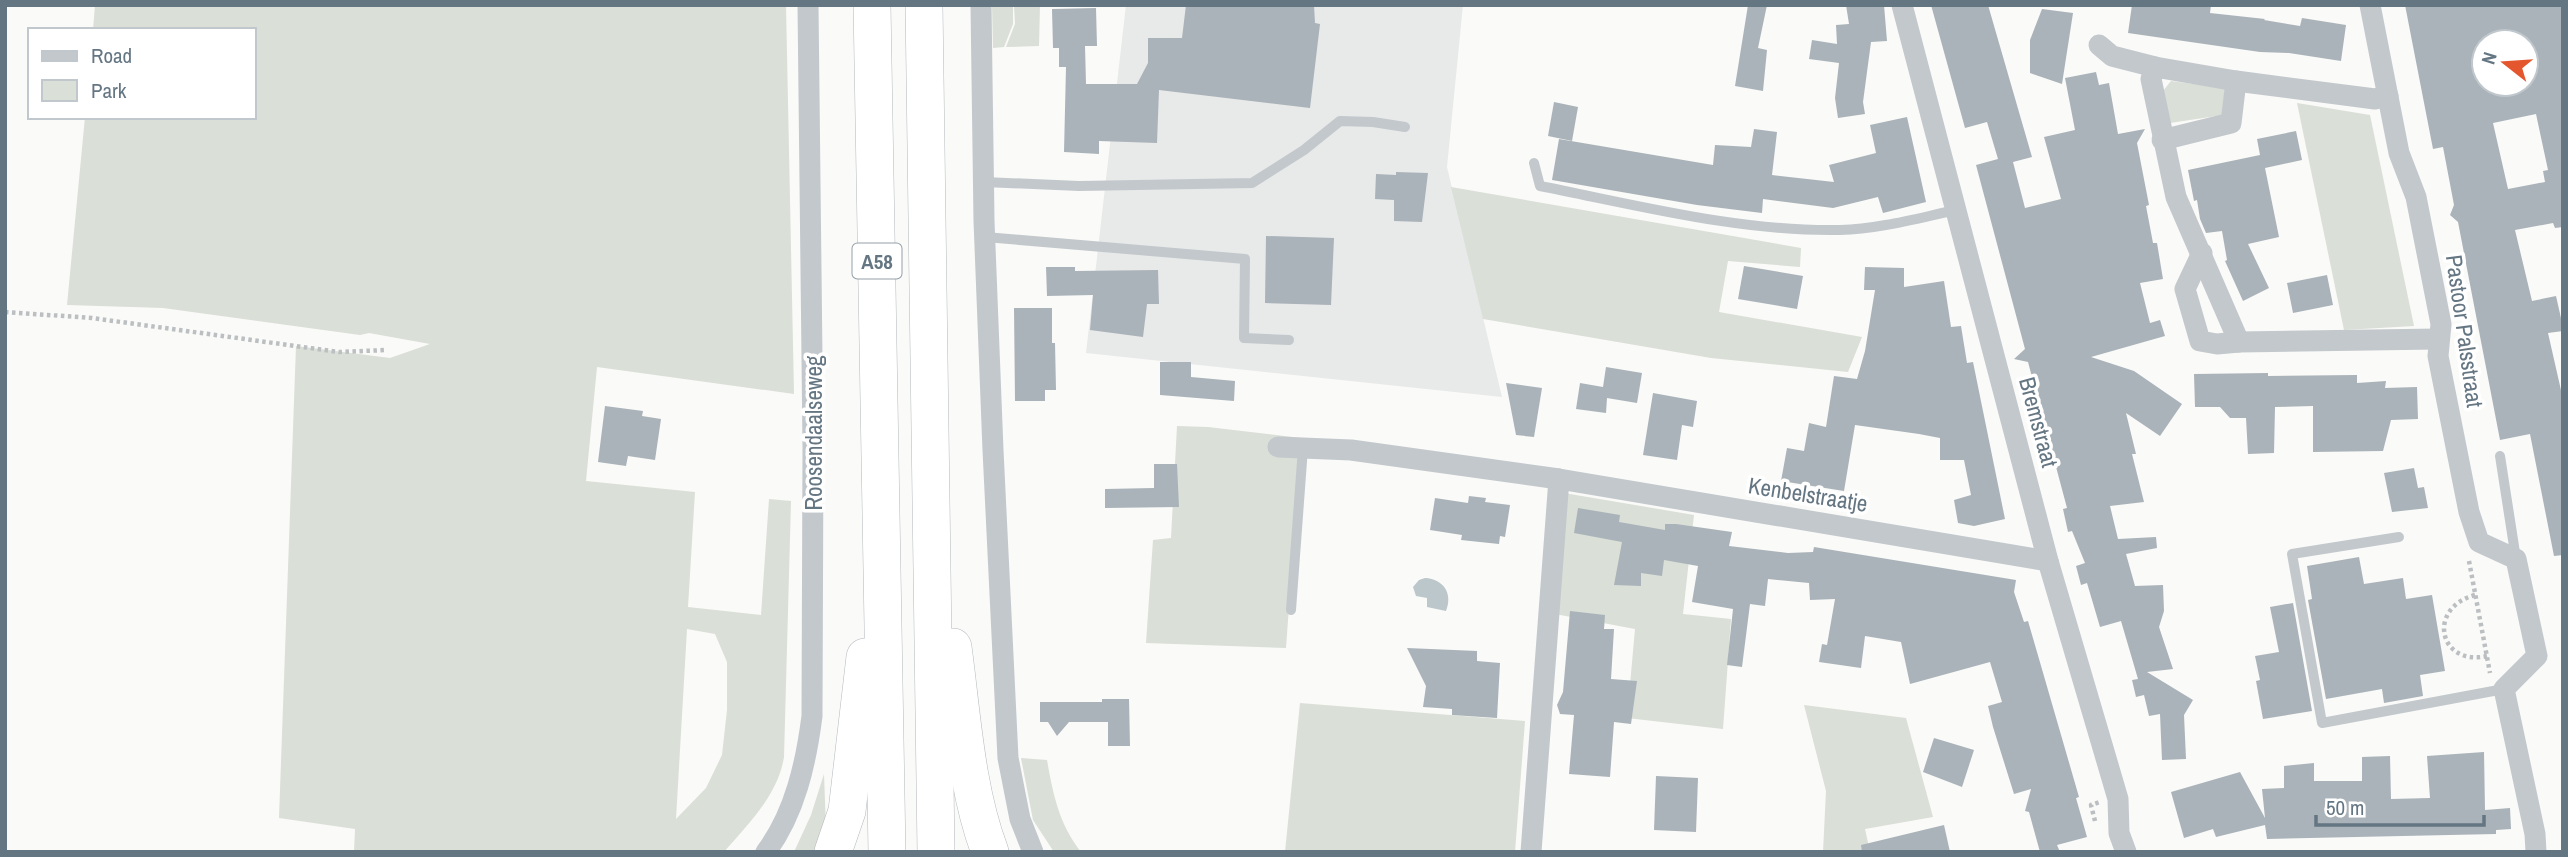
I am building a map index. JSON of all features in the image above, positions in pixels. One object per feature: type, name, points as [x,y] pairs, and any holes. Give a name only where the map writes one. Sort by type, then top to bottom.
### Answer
[{"type":"highway","name":"A58","points":[[872,5],[887,852]]},
{"type":"highway","name":"A58","points":[[924,5],[936,852]]},
{"type":"highway","name":"A58","points":[[931,478],[967,748],[982,831],[990,852]]},
{"type":"highway","name":"A58","points":[[833,852],[846,811],[882,517]]},
{"type":"street","name":"Roosendaalseweg","points":[[766,852],[791,805],[807,758],[812,716],[814,461],[808,5]]},
{"type":"street","points":[[981,5],[992,450],[1008,758],[1020,819],[1033,852]]},
{"type":"street","name":"Bremstraat","points":[[1902,5],[2048,561],[2118,799],[2119,833],[2126,852]]},
{"type":"street","name":"Pastoor Palsstraat","points":[[2370,5],[2399,153],[2416,197],[2441,324],[2438,356],[2466,499],[2479,542]]},
{"type":"street","points":[[2099,45],[2112,56],[2236,81],[2375,99],[2388,96]]},
{"type":"street","points":[[2155,66],[2151,79],[2176,197],[2239,342]]},
{"type":"street","points":[[2162,140],[2231,123],[2236,81]]},
{"type":"street","points":[[2202,253],[2185,289],[2200,341],[2217,344],[2438,339]]},
{"type":"street","name":"Kenbelstraatje","points":[[1278,447],[1351,450],[1559,479],[2048,561]]},
{"type":"street","points":[[1531,852],[1559,479]]},
{"type":"street","points":[[2479,542],[2516,559],[2537,656],[2499,690],[2535,834],[2536,852]]},
{"type":"lane","points":[[984,182],[1079,186],[1252,183],[1304,150],[1340,121],[1405,127]]},
{"type":"lane","points":[[1534,163],[1540,186],[1714,220],[1842,230],[1888,225],[1956,210]]},
{"type":"lane","points":[[985,237],[1245,259],[1244,338],[1289,340]]},
{"type":"lane","points":[[1291,610],[1303,448]]},
{"type":"lane","points":[[2500,456],[2516,559]]},
{"type":"lane","points":[[2399,537],[2292,554],[2322,723],[2499,690]]},
{"type":"path","points":[[5,312],[92,318],[339,352],[386,350]]},
{"type":"path","points":[[2479,542],[2468,553],[2487,656],[2499,690]]},
{"type":"path","points":[[2475,595],[2458,601],[2451,607],[2444,622],[2444,632],[2451,647],[2463,656],[2487,656]]},
{"type":"shaded area","points":[[1126,5],[1463,5],[1447,167],[1502,397],[1086,353]]},
{"type":"shaded area","points":[[1425,578],[1437,581],[1445,588],[1448,599],[1446,611],[1427,607],[1427,598],[1416,596],[1413,587]]},
{"type":"green space","points":[[95,5],[786,5],[794,394],[597,367],[586,481],[695,492],[688,607],[761,615],[769,499],[791,501],[784,757],[776,784],[769,796],[724,852],[354,852],[355,829],[279,818],[296,346],[390,358],[430,344],[369,333],[360,335],[163,308],[67,305],[85,119],[256,119],[256,28],[93,28]],"holes":[[[687,629],[715,634],[727,662],[727,710],[722,755],[706,788],[676,819]]]},
{"type":"green space","points":[[992,5],[1013,5],[1013,24],[1004,47],[993,48]]},
{"type":"green space","points":[[1014,5],[1040,5],[1039,46],[1006,47],[1015,24]]},
{"type":"green space","points":[[2171,81],[2225,88],[2223,115],[2170,123],[2163,91]]},
{"type":"green space","points":[[2297,103],[2370,115],[2414,326],[2344,330]]},
{"type":"green space","points":[[1451,187],[1801,248],[1800,267],[1728,261],[1719,312],[1862,337],[1848,372],[1711,358],[1483,319]]},
{"type":"green space","points":[[1177,426],[1301,438],[1286,648],[1146,643],[1153,540],[1171,538]]},
{"type":"green space","points":[[1564,493],[1694,515],[1683,614],[1731,619],[1723,729],[1627,718],[1635,629],[1555,614]]},
{"type":"green space","points":[[1300,703],[1525,721],[1515,852],[1285,852]]},
{"type":"green space","points":[[1804,705],[1906,718],[1933,817],[1865,829],[1870,852],[1823,852],[1826,791]]},
{"type":"green space","points":[[1021,758],[1047,760],[1062,820],[1081,852],[1054,852],[1033,820]]},
{"type":"green space","points":[[824,774],[826,829],[819,852],[794,852],[811,815]]},
{"type":"building","points":[[1186,5],[1314,5],[1315,23],[1320,24],[1310,108],[1159,90],[1157,143],[1099,141],[1099,154],[1064,152],[1066,67],[1059,67],[1059,48],[1053,48],[1052,9],[1096,8],[1097,46],[1085,46],[1086,84],[1137,84],[1148,63],[1148,38],[1182,38]]},
{"type":"building","points":[[1748,5],[1767,5],[1758,48],[1767,50],[1763,91],[1735,86]]},
{"type":"building","points":[[1846,5],[1884,5],[1887,41],[1871,42],[1863,102],[1865,114],[1838,118],[1835,98],[1839,63],[1809,59],[1812,40],[1837,44],[1836,25],[1849,24]]},
{"type":"building","points":[[1931,5],[1988,5],[2032,157],[2013,162],[2025,208],[2061,199],[2044,137],[2075,130],[2065,78],[2096,72],[2099,85],[2109,83],[2118,134],[2145,129],[2137,143],[2153,243],[2157,243],[2163,279],[2140,283],[2150,323],[2160,320],[2165,336],[2091,357],[2134,371],[2182,404],[2160,436],[2126,413],[2136,454],[2132,454],[2144,502],[2110,506],[2118,539],[2156,537],[2157,548],[2126,554],[2135,586],[2163,585],[2164,611],[2159,627],[2173,669],[2147,672],[2193,700],[2184,715],[2186,759],[2162,760],[2160,714],[2149,716],[2144,695],[2136,697],[2132,680],[2138,679],[2121,621],[2100,627],[2087,583],[2081,585],[2076,566],[2085,563],[2072,531],[2068,532],[2063,509],[2067,508],[2028,362],[2014,359],[2025,349],[1976,165],[1998,159],[1987,122],[1965,128]]},
{"type":"building","points":[[2132,5],[2211,5],[2210,13],[2300,26],[2302,18],[2346,25],[2341,61],[2128,33]]},
{"type":"building","points":[[2405,5],[2563,5],[2563,227],[2555,228],[2553,223],[2515,230],[2532,301],[2556,296],[2563,327],[2563,331],[2548,333],[2563,399],[2563,555],[2554,556],[2530,434],[2500,440],[2458,222],[2450,215],[2454,205],[2443,147],[2433,149]],"holes":[[[2536,114],[2548,170],[2543,171],[2545,182],[2508,189],[2493,123]]]},
{"type":"building","points":[[2042,9],[2073,13],[2062,84],[2030,73],[2030,40]]},
{"type":"building","points":[[1554,102],[1578,107],[1572,141],[1548,136]]},
{"type":"building","points":[[1907,117],[1926,202],[1883,213],[1878,197],[1833,208],[1763,199],[1762,213],[1697,205],[1552,180],[1559,139],[1713,165],[1715,145],[1751,147],[1754,129],[1777,132],[1772,175],[1834,182],[1829,165],[1876,153],[1870,125]]},
{"type":"building","points":[[2296,131],[2302,160],[2265,168],[2279,237],[2248,244],[2269,288],[2243,301],[2225,261],[2222,231],[2206,233],[2200,219],[2188,170],[2260,155],[2257,139]]},
{"type":"building","points":[[1396,172],[1428,173],[1422,222],[1394,221],[1394,200],[1375,199],[1376,174],[1396,175]]},
{"type":"building","points":[[1266,236],[1334,238],[1331,305],[1265,303]]},
{"type":"building","points":[[1744,266],[1803,276],[1797,309],[1738,299]]},
{"type":"building","points":[[1046,267],[1075,267],[1075,271],[1158,270],[1159,304],[1147,304],[1143,337],[1090,330],[1093,295],[1047,296]]},
{"type":"building","points":[[1865,267],[1904,268],[1904,287],[1944,281],[1951,327],[1961,326],[1967,363],[1973,362],[2005,519],[1974,526],[1958,523],[1954,500],[1971,495],[1964,460],[1940,460],[1940,438],[1919,434],[1855,425],[1844,491],[1781,481],[1787,448],[1804,451],[1809,423],[1826,427],[1834,376],[1857,379],[1865,351],[1875,290],[1864,290]]},
{"type":"building","points":[[2327,275],[2333,305],[2293,313],[2287,283]]},
{"type":"building","points":[[1014,308],[1052,308],[1056,390],[1045,390],[1045,401],[1015,401]]},
{"type":"building","points":[[1160,362],[1191,362],[1191,377],[1235,381],[1234,401],[1160,395]]},
{"type":"building","points":[[1606,367],[1642,373],[1637,403],[1607,398],[1606,413],[1576,409],[1580,383],[1603,387]]},
{"type":"building","points":[[2268,373],[2268,376],[2357,375],[2357,383],[2386,381],[2385,388],[2417,387],[2418,419],[2391,420],[2383,451],[2313,452],[2313,406],[2275,407],[2274,453],[2248,454],[2246,418],[2230,418],[2220,407],[2195,407],[2194,374]]},
{"type":"building","points":[[1506,383],[1542,388],[1534,437],[1516,435]]},
{"type":"building","points":[[1653,393],[1697,401],[1693,427],[1682,425],[1677,460],[1643,455]]},
{"type":"building","points":[[605,406],[643,411],[642,416],[661,419],[655,460],[628,456],[626,466],[598,462]]},
{"type":"building","points":[[1154,464],[1177,464],[1179,507],[1105,508],[1105,489],[1154,488]]},
{"type":"building","points":[[2414,468],[2418,488],[2424,487],[2428,508],[2392,512],[2384,473]]},
{"type":"building","points":[[1469,496],[1486,498],[1485,502],[1510,505],[1505,537],[1500,536],[1499,544],[1461,540],[1462,535],[1430,530],[1435,498],[1468,503]]},
{"type":"building","points":[[1578,508],[1620,515],[1619,522],[1665,530],[1665,524],[1676,524],[1732,532],[1729,546],[1788,553],[1813,552],[1814,547],[2016,580],[2014,592],[2024,622],[2028,621],[2079,797],[2076,798],[2087,837],[2057,845],[2060,852],[2040,852],[2029,812],[2025,811],[2031,789],[2014,794],[1993,727],[1988,706],[2002,702],[1990,662],[1910,684],[1901,642],[1865,636],[1861,668],[1819,662],[1822,644],[1827,645],[1835,599],[1810,600],[1809,583],[1768,579],[1765,606],[1750,604],[1742,667],[1727,665],[1733,609],[1692,602],[1698,566],[1664,560],[1662,576],[1641,573],[1641,586],[1614,585],[1622,542],[1574,533]]},
{"type":"building","points":[[2359,557],[2364,584],[2403,578],[2406,599],[2432,595],[2445,671],[2420,675],[2423,696],[2384,703],[2382,689],[2326,699],[2308,600],[2312,599],[2307,566]]},
{"type":"building","points":[[2293,603],[2312,711],[2263,719],[2256,681],[2260,680],[2255,656],[2279,652],[2270,607]]},
{"type":"building","points":[[1570,611],[1605,615],[1604,629],[1614,629],[1611,679],[1637,681],[1631,724],[1614,722],[1610,777],[1569,774],[1574,715],[1560,714],[1557,705],[1563,692]]},
{"type":"building","points":[[1407,648],[1477,651],[1477,661],[1500,663],[1497,718],[1452,715],[1452,709],[1423,707],[1426,686]]},
{"type":"building","points":[[1102,699],[1129,699],[1130,746],[1108,746],[1108,722],[1069,722],[1057,736],[1048,722],[1040,722],[1040,702],[1102,702]]},
{"type":"building","points":[[1934,738],[1974,750],[1962,787],[1923,772]]},
{"type":"building","points":[[2484,752],[2485,810],[2510,808],[2511,829],[2496,830],[2496,834],[2267,839],[2265,825],[2216,837],[2213,829],[2184,838],[2171,792],[2240,772],[2265,818],[2262,789],[2284,788],[2284,766],[2314,763],[2314,781],[2362,781],[2362,757],[2390,756],[2391,799],[2430,798],[2427,756]]},
{"type":"building","points":[[1656,776],[1698,778],[1696,832],[1654,830]]},
{"type":"building","points":[[1944,825],[1950,852],[1862,852],[1861,845]]}]
